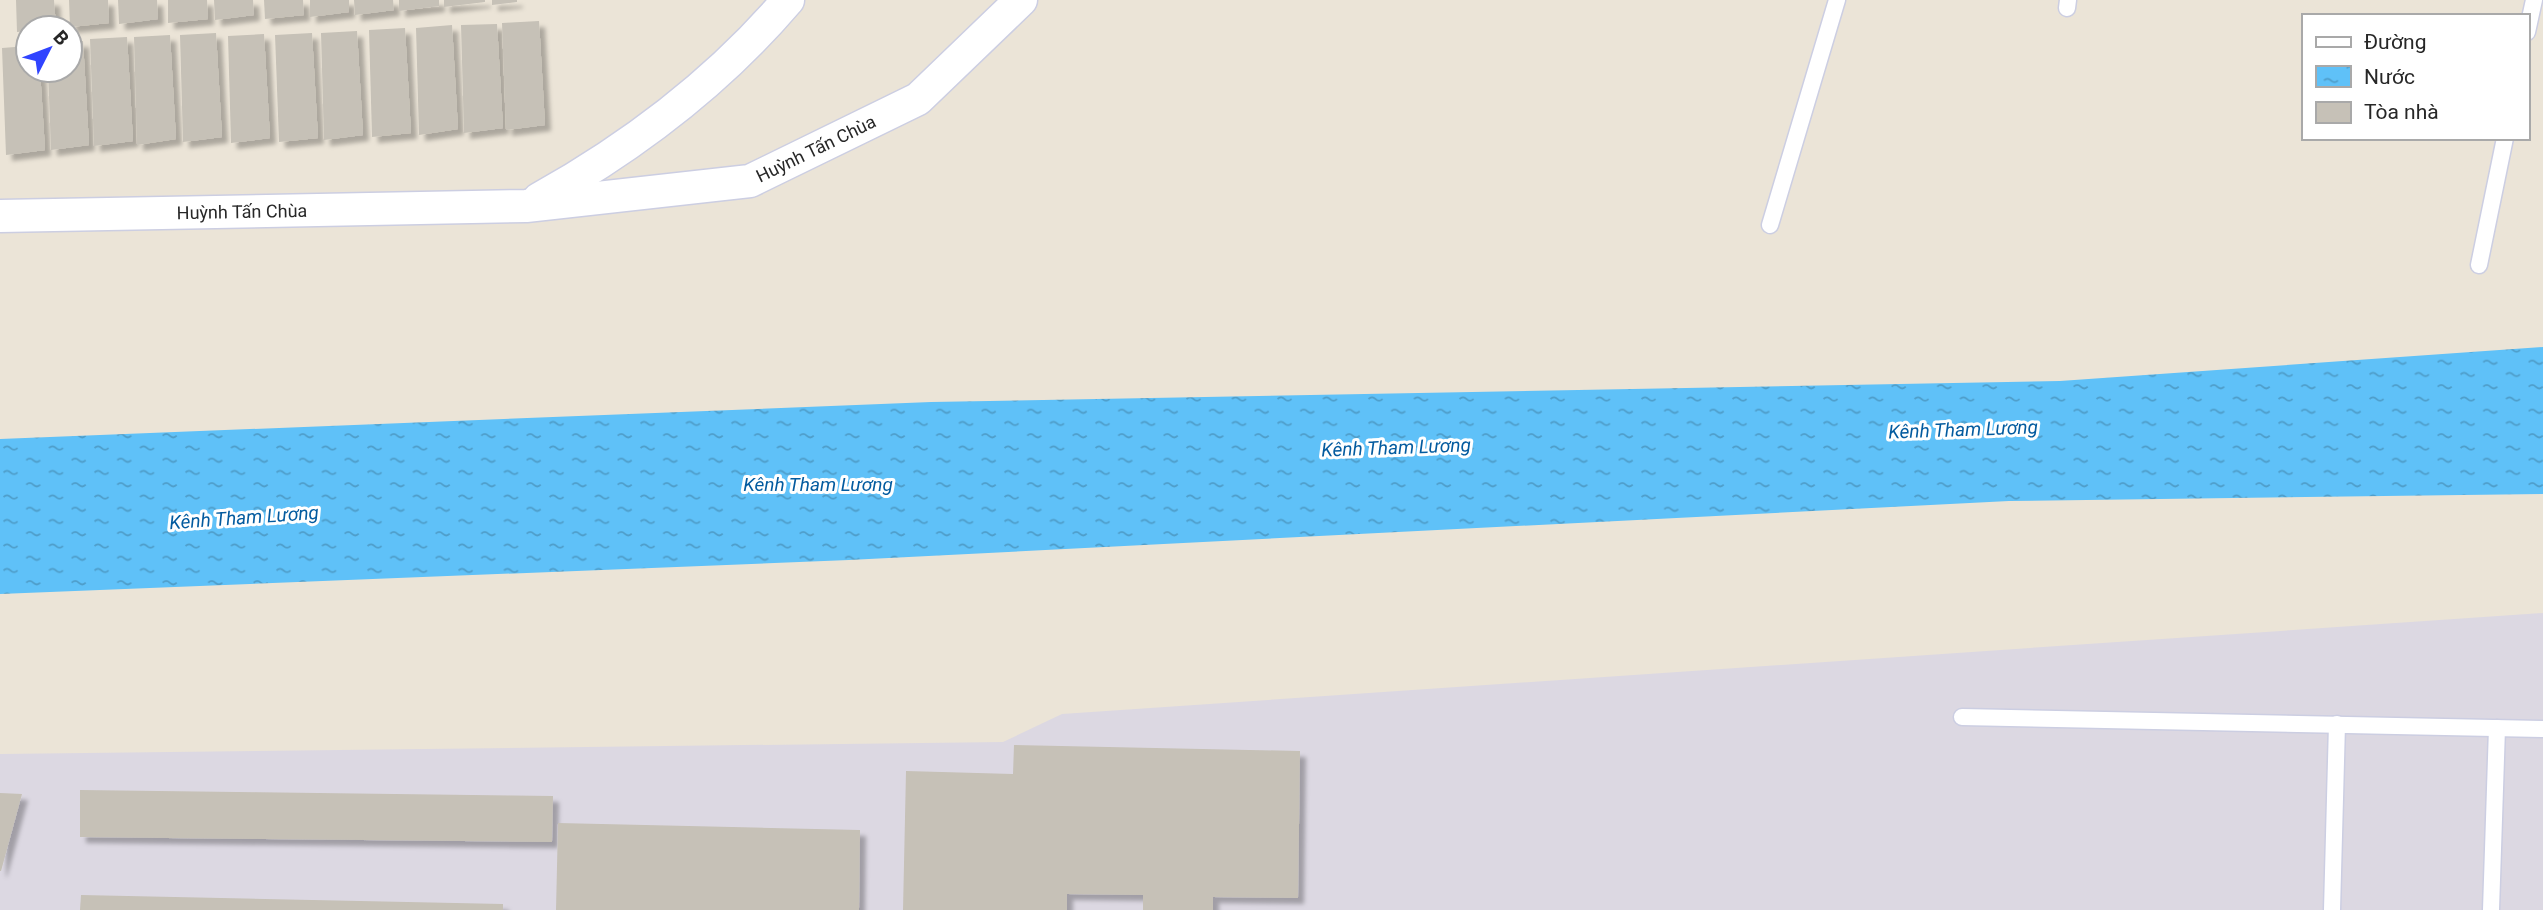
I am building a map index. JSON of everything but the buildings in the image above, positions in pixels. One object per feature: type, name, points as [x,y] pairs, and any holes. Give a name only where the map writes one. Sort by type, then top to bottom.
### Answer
[{"type":"street","name":"Huỳnh Tấn Chùa","points":[[526,206],[603,163],[690,97],[788,0]]},
{"type":"street","name":"Huỳnh Tấn Chùa","points":[[0,216],[526,206],[750,181],[918,99],[1015,2]]},
{"type":"lane","points":[[1770,225],[1837,0]]},
{"type":"lane","points":[[2529,23],[2534,0]]},
{"type":"lane","points":[[2479,265],[2505,140]]},
{"type":"lane","points":[[1962,717],[2543,729]]},
{"type":"lane","points":[[2332,910],[2337,724]]},
{"type":"lane","points":[[2491,910],[2497,727]]},
{"type":"shaded area","points":[[2543,613],[2543,910],[0,910],[0,754],[1003,742],[1062,714]]},
{"type":"water","name":"Kênh Tham Lương","points":[[2543,347],[2543,494],[2009,501],[849,560],[0,594],[0,439],[931,402],[2060,381]]}]
